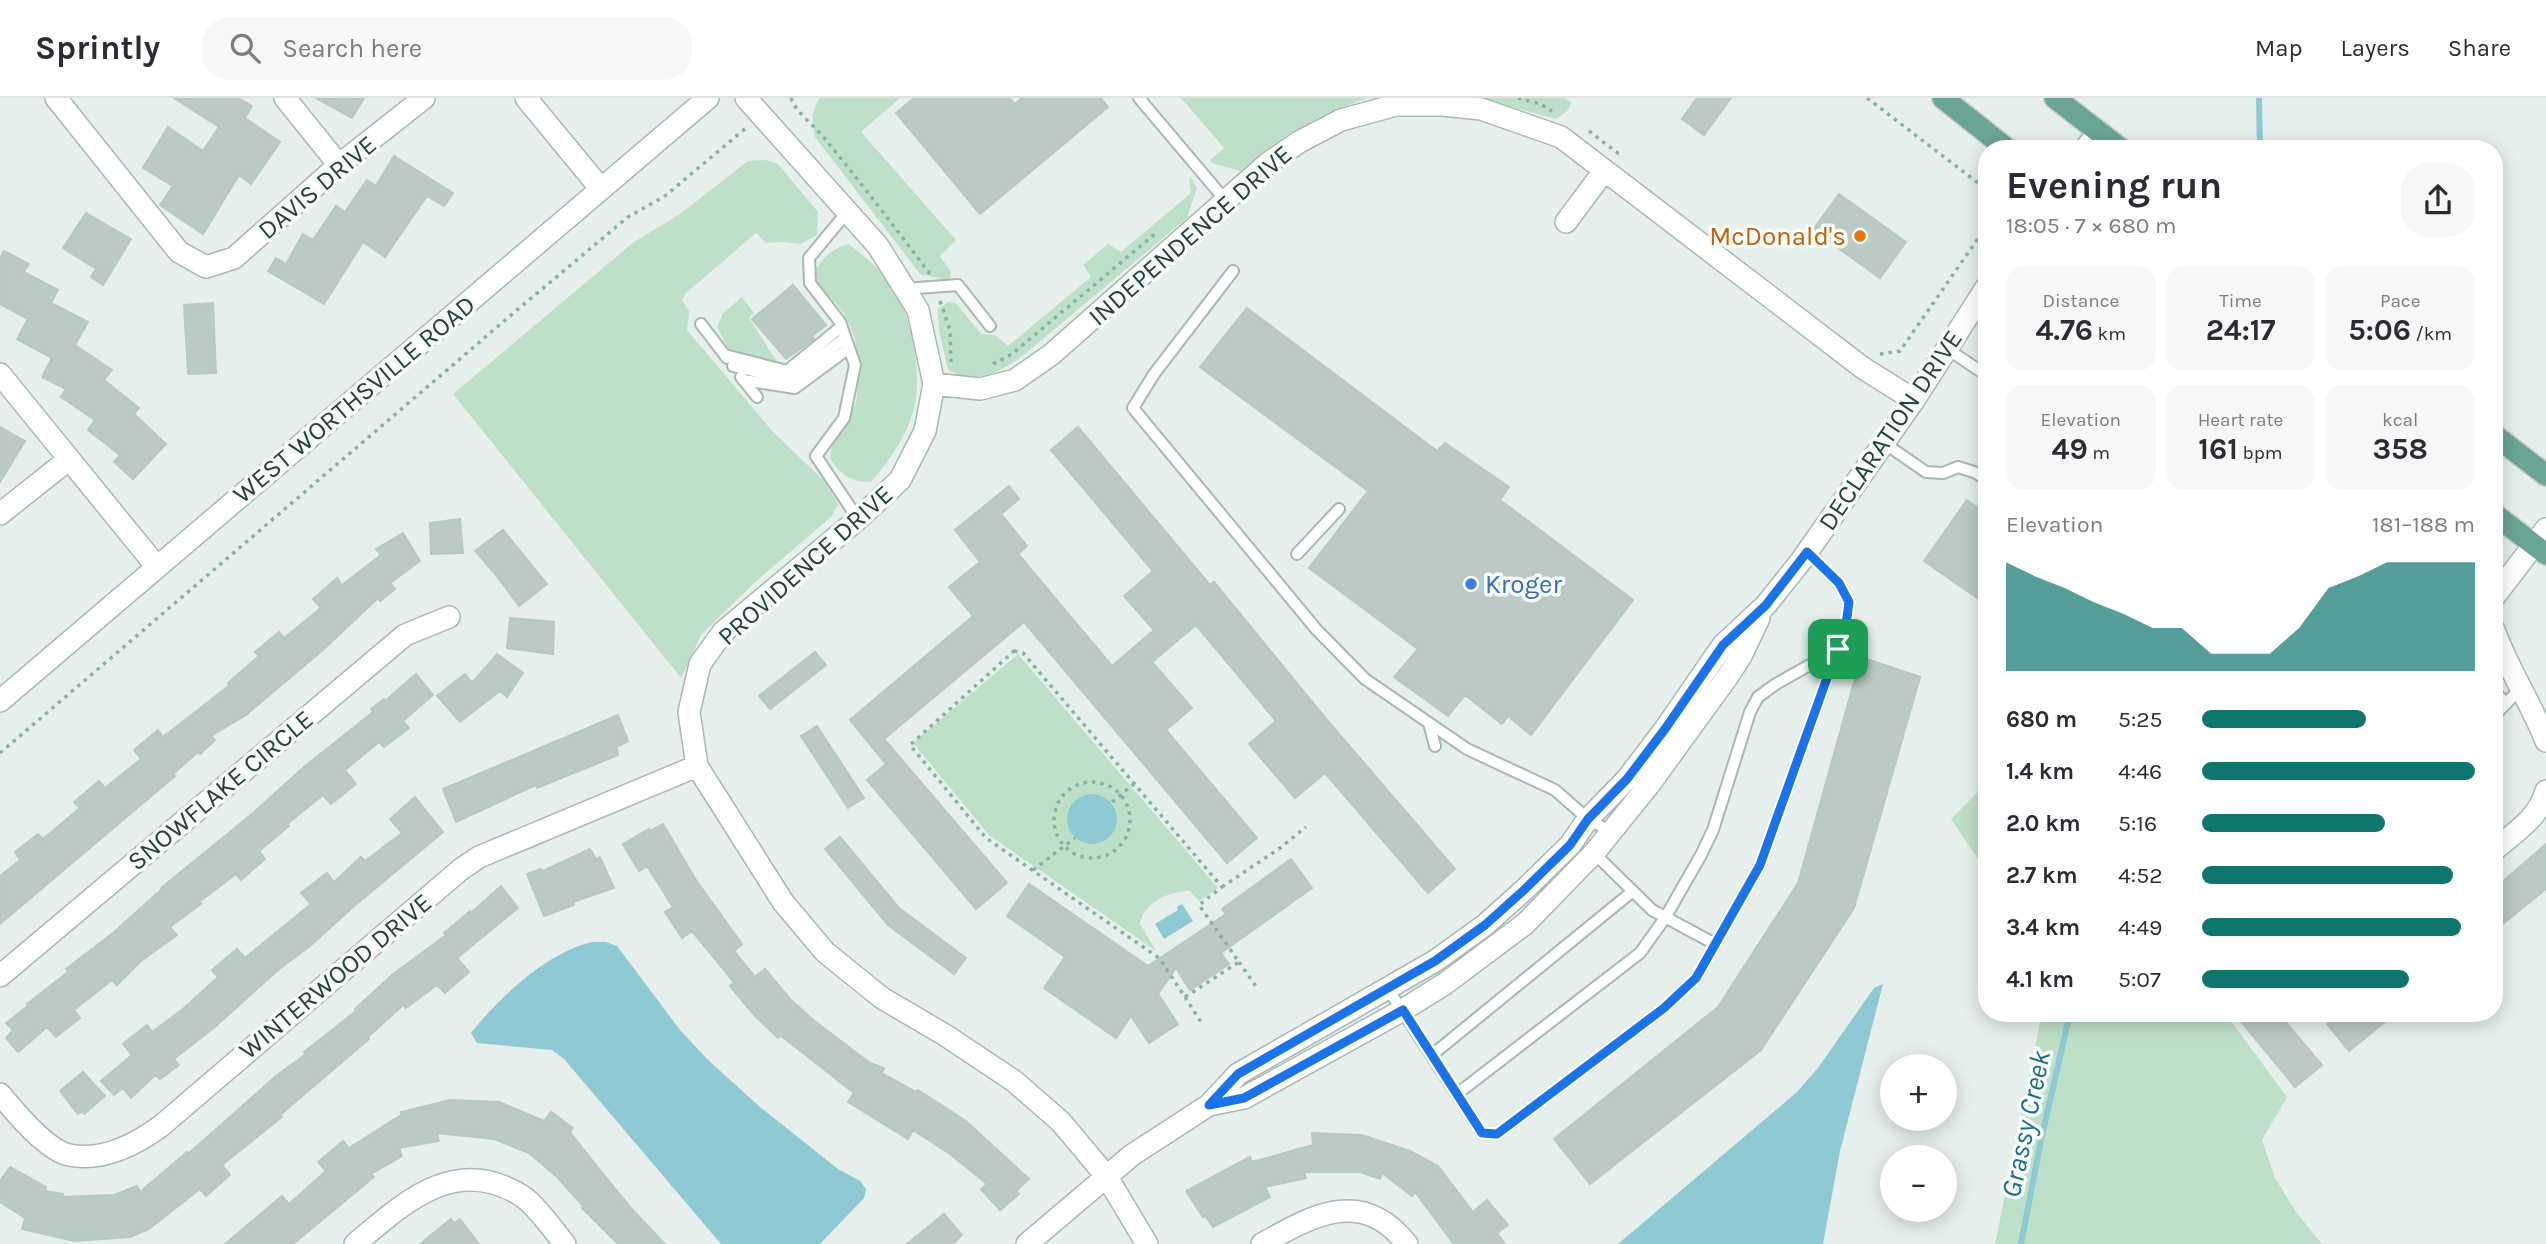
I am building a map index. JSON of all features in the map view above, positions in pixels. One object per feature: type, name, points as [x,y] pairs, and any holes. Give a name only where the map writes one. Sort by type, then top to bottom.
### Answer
[{"type":"main road","points":[[1943,98],[1996,140]]},
{"type":"main road","points":[[2055,98],[2109,140]]},
{"type":"main road","points":[[2503,442],[2546,475]]},
{"type":"main road","points":[[2503,519],[2542,543]]},
{"type":"street","name":"DAVIS DRIVE","points":[[56,98],[179,252],[206,267],[234,258],[340,165],[424,98]]},
{"type":"street","points":[[285,98],[340,165]]},
{"type":"street","points":[[526,98],[601,189]]},
{"type":"street","name":"WEST WORTHSVILLE ROAD","points":[[0,701],[708,98]]},
{"type":"street","name":"PROVIDENCE DRIVE","points":[[746,98],[878,246],[918,310],[934,384],[925,431],[900,480],[858,519],[723,632],[700,664],[690,712],[697,766],[783,902],[825,952],[883,998],[1014,1081],[1061,1122],[1107,1177],[1147,1244]]},
{"type":"street","name":"INDEPENDENCE DRIVE","points":[[934,384],[980,389],[1015,380],[1052,354],[1267,164],[1298,142],[1341,120],[1396,106],[1443,105],[1480,109],[1561,137],[1863,368],[1914,400]]},
{"type":"street","points":[[2092,140],[2099,132]]},
{"type":"street","points":[[1566,222],[1604,171]]},
{"type":"street","name":"DECLARATION DRIVE","points":[[1027,1244],[1132,1155],[1209,1105],[1238,1074],[1435,961],[1485,925],[1570,845],[1588,819],[1627,779],[1723,645],[1766,605],[1807,552],[1914,400],[1978,300]]},
{"type":"street","points":[[0,374],[157,567]]},
{"type":"street","points":[[0,514],[68,460]]},
{"type":"street","points":[[2503,587],[2542,543]]},
{"type":"street","name":"DECLARATION DRIVE","points":[[1209,1105],[1244,1098],[1403,1010],[1446,984],[1525,923],[1594,853],[1649,785],[1741,656],[1766,605]]},
{"type":"street","name":"SNOWFLAKE CIRCLE","points":[[0,976],[405,635],[449,617]]},
{"type":"street","points":[[2503,659],[2514,696],[2546,741]]},
{"type":"street","name":"WINTERWOOD DRIVE","points":[[0,1094],[38,1137],[68,1155],[103,1155],[137,1144],[460,870],[479,857],[697,766]]},
{"type":"street","points":[[2503,842],[2542,806],[2546,792]]},
{"type":"street","points":[[355,1244],[424,1191],[456,1179],[488,1180],[523,1196],[565,1244]]},
{"type":"street","points":[[1262,1244],[1322,1213],[1345,1211],[1362,1213],[1385,1221],[1407,1244]]},
{"type":"lane","points":[[1139,98],[1226,201]]},
{"type":"lane","points":[[848,211],[808,258],[810,283],[841,327],[855,365],[844,418],[816,456],[858,519]]},
{"type":"lane","points":[[1233,271],[1154,374],[1133,408],[1316,629],[1365,679],[1467,749],[1555,790],[1588,819],[1611,832]]},
{"type":"lane","points":[[904,289],[958,285],[990,326]]},
{"type":"lane","points":[[701,324],[757,397]]},
{"type":"lane","points":[[725,355],[787,371],[841,327]]},
{"type":"lane","points":[[733,366],[790,380],[847,343]]},
{"type":"lane","points":[[743,380],[795,388],[847,343]]},
{"type":"lane","points":[[1946,348],[1978,370]]},
{"type":"lane","points":[[1884,443],[1926,472],[1943,473],[1958,467],[1978,474]]},
{"type":"lane","points":[[1297,554],[1339,509]]},
{"type":"lane","points":[[1388,989],[1482,1133],[1497,1134],[1664,1008],[1696,978],[1760,865],[1846,625],[1849,602],[1839,583],[1807,552]]},
{"type":"lane","points":[[1457,1094],[1640,953],[1665,918],[1713,830],[1750,712],[1758,697],[1838,649]]},
{"type":"lane","points":[[2503,694],[2514,696]]},
{"type":"lane","points":[[2503,707],[2514,696]]},
{"type":"lane","points":[[1429,723],[1436,746]]},
{"type":"lane","points":[[1594,853],[1652,910],[1715,944]]},
{"type":"lane","points":[[1432,1055],[1633,891]]},
{"type":"path","points":[[791,98],[872,195],[931,275],[950,330],[951,368]]},
{"type":"path","points":[[1518,98],[1540,104],[1556,114]]},
{"type":"path","points":[[1867,98],[1978,183]]},
{"type":"path","points":[[0,753],[557,276],[628,217],[665,196],[739,136]]},
{"type":"path","points":[[985,368],[1012,354],[1159,230]]},
{"type":"path","points":[[1878,354],[1900,351],[1978,239]]},
{"type":"path","points":[[1201,1022],[1159,958],[986,838],[910,745],[1014,652],[1023,653],[1222,887]]},
{"type":"path","points":[[1094,781],[1108,784],[1126,799],[1131,828],[1117,850],[1102,859],[1087,858],[1064,847],[1057,837],[1054,824],[1059,800],[1068,790],[1094,781]]},
{"type":"path","points":[[1112,802],[1134,784]]},
{"type":"path","points":[[1257,988],[1199,905],[1306,827]]},
{"type":"path","points":[[1033,870],[1075,838]]},
{"type":"path","points":[[1185,997],[1239,962]]},
{"type":"green space","points":[[820,98],[900,98],[861,132],[956,240],[940,256],[950,270],[951,277],[947,280],[920,274],[815,137],[813,117]]},
{"type":"green space","points":[[1181,98],[1368,98],[1329,112],[1287,135],[1240,171],[1212,163],[1210,160],[1224,148]]},
{"type":"green space","points":[[1479,98],[1565,98],[1572,103],[1567,111],[1556,119]]},
{"type":"green space","points":[[766,160],[778,164],[818,212],[817,235],[801,244],[766,243],[756,233],[686,293],[682,300],[689,311],[687,330],[773,432],[824,481],[838,504],[831,517],[754,583],[701,635],[681,678],[453,394],[634,242],[680,214],[748,161]]},
{"type":"green space","points":[[1191,177],[1197,188],[1187,218],[1025,354],[998,371],[988,374],[968,377],[948,370],[939,330],[938,309],[948,302],[956,303],[981,334],[995,335],[1008,346],[1091,277],[1083,265],[1108,244],[1121,252],[1191,193]]},
{"type":"green space","points":[[848,244],[875,266],[896,293],[910,330],[916,358],[914,409],[893,454],[871,482],[857,481],[847,476],[830,458],[833,441],[856,403],[861,365],[853,333],[843,312],[819,285],[815,271],[828,254]]},
{"type":"green space","points":[[742,297],[754,313],[749,318],[778,363],[728,348],[717,327],[723,313]]},
{"type":"green space","points":[[1018,654],[1218,888],[1199,901],[1190,891],[1166,895],[1152,903],[1142,916],[1140,924],[1156,951],[989,835],[913,743]]},
{"type":"green space","points":[[1978,792],[1978,859],[1951,819]]},
{"type":"green space","points":[[2040,1022],[2232,1022],[2287,1097],[2262,1140],[2275,1178],[2296,1212],[2322,1244],[1995,1244]]},
{"type":"water","points":[[1092,794],[1110,801],[1117,819],[1110,837],[1092,844],[1074,837],[1067,819],[1074,801]]},
{"type":"water","points":[[1182,904],[1193,921],[1164,939],[1155,924],[1178,910],[1177,907]]},
{"type":"water","points":[[593,942],[606,942],[617,946],[680,1030],[708,1060],[760,1107],[838,1169],[860,1181],[866,1189],[864,1198],[820,1244],[721,1244],[564,1059],[552,1050],[477,1043],[471,1033],[510,991],[559,955]]},
{"type":"water","points":[[1883,984],[1840,1151],[1823,1244],[1618,1244],[1797,1092],[1818,1068],[1874,988]]},
{"type":"building","points":[[174,98],[238,98],[252,106],[245,118],[280,142],[251,184],[239,175],[203,234],[160,205],[173,186],[143,168],[168,127],[203,151],[219,127]]},
{"type":"building","points":[[316,98],[364,98],[352,118]]},
{"type":"building","points":[[914,98],[1009,98],[1015,104],[1022,98],[1101,98],[1108,107],[980,214],[896,113]]},
{"type":"building","points":[[1697,98],[1731,98],[1704,135],[1682,119]]},
{"type":"building","points":[[394,156],[453,193],[444,206],[427,196],[385,257],[363,242],[324,304],[268,271],[276,258],[286,264],[303,234],[313,240],[336,206],[345,212],[367,180],[376,186]]},
{"type":"building","name":"McDonald's","points":[[1839,194],[1906,242],[1880,278],[1813,230]]},
{"type":"building","points":[[86,213],[131,239],[103,285],[91,277],[96,269],[63,248]]},
{"type":"building","points":[[4,251],[29,264],[24,272],[58,290],[51,303],[88,322],[75,345],[112,370],[104,380],[139,408],[134,414],[166,444],[133,479],[114,462],[120,455],[88,430],[95,420],[61,397],[66,389],[42,377],[52,358],[17,339],[28,319],[0,304],[0,259]]},
{"type":"building","points":[[793,285],[826,325],[812,336],[814,339],[786,359],[752,319]]},
{"type":"building","points":[[213,303],[216,373],[188,374],[184,305]]},
{"type":"building","name":"Kroger","points":[[1247,308],[1437,451],[1445,443],[1509,487],[1500,500],[1633,600],[1531,735],[1508,716],[1502,724],[1465,695],[1448,716],[1394,677],[1418,649],[1309,568],[1368,491],[1200,367]]},
{"type":"building","points":[[0,427],[25,441],[0,482]]},
{"type":"building","points":[[1078,427],[1210,585],[1214,582],[1322,714],[1455,869],[1428,893],[1325,773],[1295,798],[1249,744],[1276,721],[1196,625],[1152,662],[1192,708],[1166,730],[1257,838],[1227,863],[1024,622],[884,739],[1007,883],[976,909],[867,780],[886,764],[850,720],[973,616],[949,587],[980,562],[955,530],[1009,486],[1019,499],[1001,514],[1027,546],[1018,554],[1112,666],[1154,630],[1124,596],[1153,571],[1051,450]]},
{"type":"building","points":[[1967,500],[1978,508],[1978,598],[1924,561]]},
{"type":"building","points":[[460,519],[463,553],[431,554],[430,523]]},
{"type":"building","points":[[503,530],[547,584],[519,606],[475,551]]},
{"type":"building","points":[[403,533],[420,561],[390,583],[395,589],[380,601],[378,598],[324,649],[246,715],[211,736],[215,740],[200,754],[198,752],[173,774],[175,776],[0,924],[0,876],[20,860],[15,852],[38,834],[43,839],[80,808],[74,802],[99,781],[105,788],[141,759],[134,750],[158,730],[163,737],[230,685],[228,683],[259,656],[255,652],[279,632],[284,638],[321,608],[313,599],[337,578],[342,585],[381,555],[376,549]]},
{"type":"building","points":[[510,618],[554,622],[553,654],[507,648]]},
{"type":"building","points":[[815,652],[826,665],[770,709],[759,696]]},
{"type":"building","points":[[497,654],[523,673],[507,697],[500,691],[460,722],[437,696],[465,674],[472,683]]},
{"type":"building","points":[[1861,657],[1920,677],[1854,908],[1761,1050],[1590,1184],[1554,1139],[1718,1007],[1798,883]]},
{"type":"building","points":[[416,674],[433,695],[403,721],[409,728],[384,747],[379,742],[345,770],[356,784],[331,804],[323,795],[259,851],[265,859],[241,880],[236,874],[199,902],[201,904],[170,927],[177,935],[141,961],[117,985],[112,980],[74,1010],[80,1018],[56,1037],[47,1027],[18,1052],[6,1038],[13,1030],[6,1023],[68,972],[66,969],[113,933],[161,888],[373,712],[371,709],[384,699],[385,701]]},
{"type":"building","points":[[618,715],[628,741],[617,747],[618,755],[537,788],[536,785],[456,822],[443,789]]},
{"type":"building","points":[[817,726],[864,798],[848,808],[801,736]]},
{"type":"building","points":[[415,797],[443,832],[174,1059],[179,1065],[160,1079],[155,1075],[131,1098],[123,1088],[114,1095],[101,1081],[132,1055],[123,1044],[147,1025],[152,1032],[183,1009],[218,977],[212,970],[237,949],[245,958],[311,904],[301,893],[327,873],[334,882],[361,857],[365,861],[402,833],[390,819]]},
{"type":"building","points":[[663,824],[696,880],[742,944],[734,951],[755,977],[765,969],[790,999],[812,1019],[870,1063],[884,1068],[882,1073],[916,1092],[918,1090],[966,1121],[1029,1179],[1016,1191],[1019,1194],[1000,1210],[981,1189],[987,1184],[950,1154],[913,1130],[908,1139],[848,1102],[854,1093],[780,1035],[778,1038],[755,1016],[730,986],[734,982],[692,931],[682,938],[665,912],[673,907],[647,866],[639,871],[623,844]]},
{"type":"building","points":[[840,837],[899,908],[966,958],[954,974],[888,925],[825,849]]},
{"type":"building","points":[[2546,844],[2546,889],[2503,924],[2503,881]]},
{"type":"building","points":[[590,849],[596,859],[600,857],[614,888],[573,902],[574,905],[544,916],[527,874],[541,869],[543,871]]},
{"type":"building","points":[[1291,859],[1312,888],[1221,953],[1229,964],[1190,990],[1176,968],[1158,994],[1178,1024],[1149,1043],[1131,1016],[1116,1038],[1044,988],[1065,957],[1007,916],[1029,884],[1148,966],[1226,914],[1222,909]]},
{"type":"building","points":[[501,886],[518,908],[457,958],[469,972],[445,993],[437,985],[406,1008],[403,1005],[368,1037],[369,1039],[280,1115],[282,1117],[222,1165],[230,1175],[206,1196],[200,1189],[149,1229],[130,1237],[74,1241],[22,1229],[25,1218],[0,1202],[0,1181],[10,1167],[46,1187],[45,1191],[63,1194],[62,1197],[114,1195],[137,1186],[140,1192],[356,1011],[355,1009],[392,975],[446,935],[444,933]]},
{"type":"building","points":[[2241,1022],[2286,1022],[2322,1065],[2295,1087]]},
{"type":"building","points":[[2329,1022],[2385,1022],[2349,1051],[2327,1024]]},
{"type":"building","points":[[83,1072],[105,1096],[84,1114],[82,1111],[78,1114],[60,1091]]},
{"type":"building","points":[[450,1100],[499,1102],[544,1121],[551,1112],[573,1128],[570,1132],[599,1169],[665,1244],[618,1244],[582,1208],[584,1207],[557,1177],[529,1153],[494,1139],[437,1133],[439,1141],[399,1148],[402,1156],[371,1174],[374,1177],[293,1244],[225,1244],[282,1196],[289,1204],[326,1171],[318,1162],[343,1141],[349,1148],[401,1115],[401,1112]]},
{"type":"building","points":[[1312,1133],[1362,1135],[1410,1151],[1438,1166],[1473,1212],[1487,1200],[1508,1225],[1497,1233],[1505,1244],[1454,1244],[1415,1192],[1412,1196],[1382,1173],[1380,1179],[1360,1172],[1304,1172],[1306,1178],[1265,1187],[1270,1197],[1213,1227],[1186,1191],[1250,1157],[1252,1162],[1313,1145]]},
{"type":"building","points":[[944,1214],[962,1235],[953,1244],[907,1244]]},
{"type":"building","points":[[451,1219],[454,1223],[460,1219],[479,1244],[420,1244]]},
{"type":"waterway","name":"Grassy Creek","points":[[2259,98],[2260,140]]},
{"type":"waterway","name":"Grassy Creek","points":[[2021,1244],[2068,1022]]},
{"type":"place","name":"McDonald's","points":[[1860,236]]},
{"type":"place","name":"Kroger","points":[[1471,584]]},
{"type":"route","points":[[1807,552],[1839,583],[1849,602],[1846,625],[1838,649],[1760,865],[1696,978],[1664,1008],[1497,1134],[1482,1133],[1403,1010],[1244,1098],[1209,1105],[1238,1074],[1435,961],[1485,925],[1524,890],[1570,845],[1588,819],[1627,779],[1723,645],[1766,605],[1807,552]]}]
